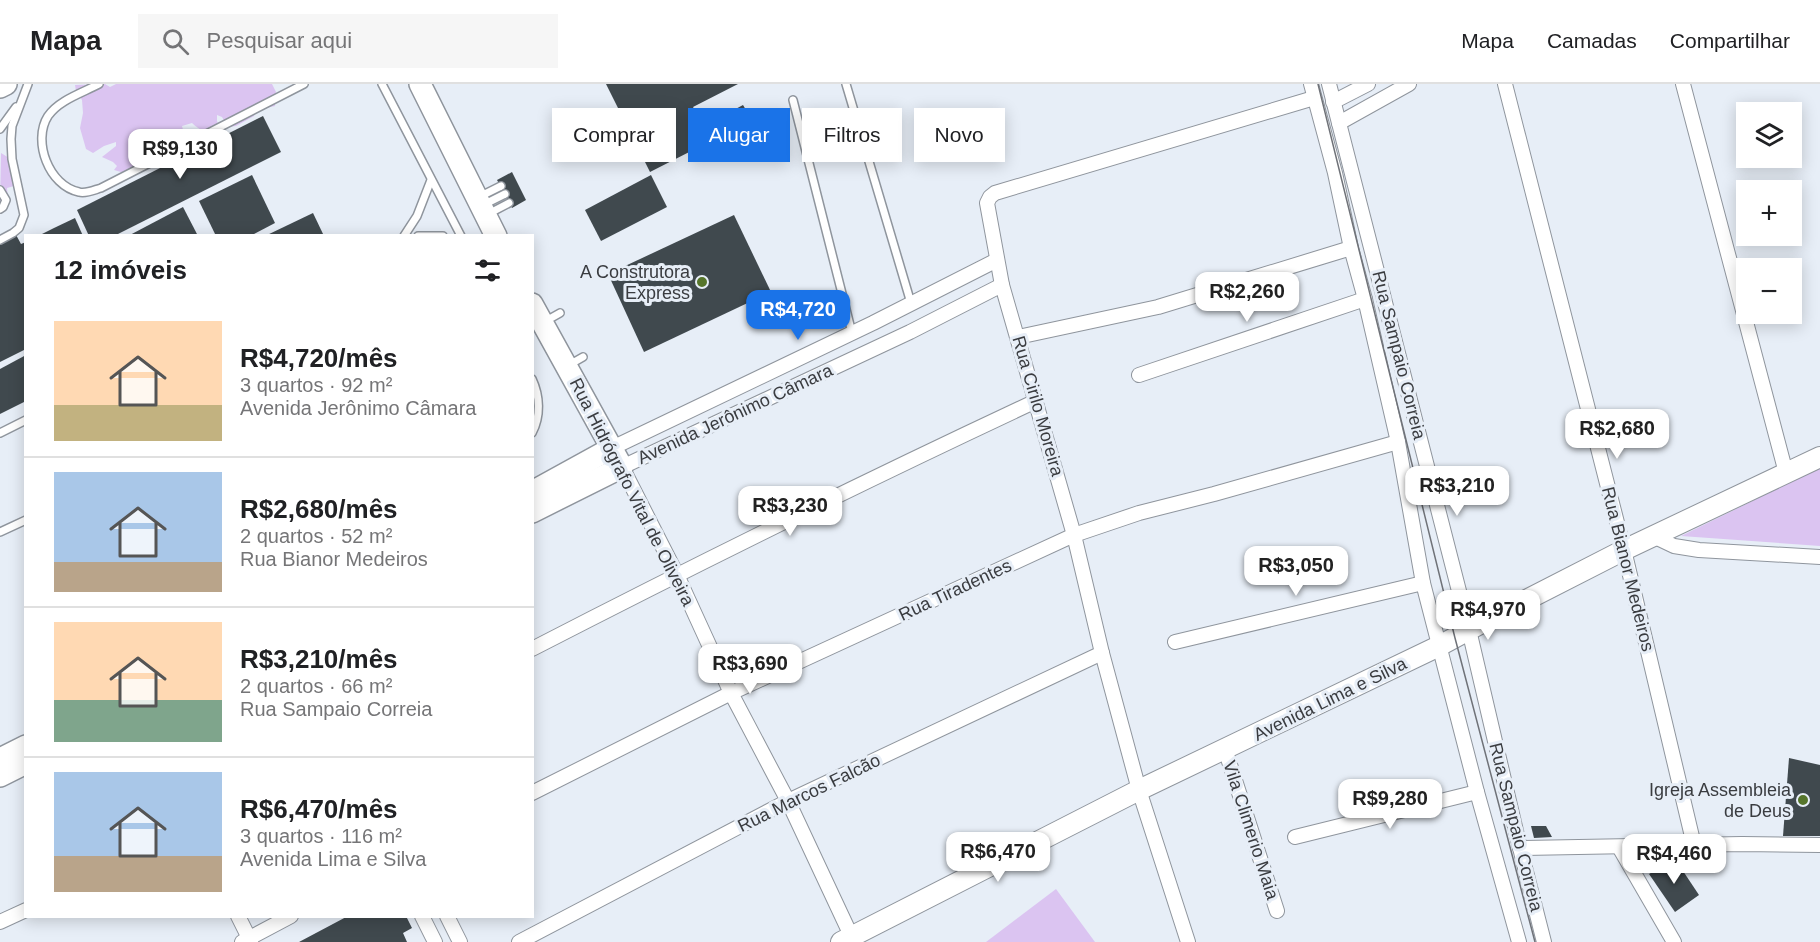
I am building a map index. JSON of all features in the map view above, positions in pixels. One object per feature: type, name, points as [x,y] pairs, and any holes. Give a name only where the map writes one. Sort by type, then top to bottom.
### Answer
[{"type":"main road","points":[[0,87],[6,84]]},
{"type":"main road","points":[[420,84],[495,234]]},
{"type":"main road","name":"Rua Hidrógrafo Vital de Oliveira","points":[[545,313],[575,362],[617,457]]},
{"type":"main road","name":"Avenida Jerônimo Câmara","points":[[534,491],[617,457]]},
{"type":"main road","name":"Avenida Jerônimo Câmara","points":[[534,511],[617,457]]},
{"type":"main road","name":"Avenida Lima e Silva","points":[[849,940],[1139,790],[1439,646],[1624,550],[1820,457]]},
{"type":"main road","points":[[0,759],[24,747]]},
{"type":"main road","points":[[0,776],[24,764]]},
{"type":"street","name":"Rua Sampaio Correia","points":[[1329,84],[1469,630],[1544,942]]},
{"type":"street","points":[[1333,102],[1368,84]]},
{"type":"street","points":[[1338,123],[1409,84]]},
{"type":"street","name":"Rua Bianor Medeiros","points":[[1505,84],[1624,550],[1694,845]]},
{"type":"street","points":[[1683,84],[1786,473]]},
{"type":"street","name":"Rua Sampaio Correia","points":[[1312,91],[1335,174],[1398,442],[1423,583],[1477,792],[1519,942]]},
{"type":"street","name":"Rua Cirilo Moreira","points":[[1188,942],[1139,790],[1102,653],[1074,534],[1002,285],[987,203],[992,195],[1312,91]]},
{"type":"street","points":[[1018,337],[1158,307],[1351,248]]},
{"type":"street","name":"Avenida Jerônimo Câmara","points":[[617,457],[852,333],[997,260]]},
{"type":"street","name":"Avenida Jerônimo Câmara","points":[[617,457],[910,332],[1002,285]]},
{"type":"street","points":[[1139,375],[1365,299]]},
{"type":"street","points":[[534,648],[676,575],[1036,401]]},
{"type":"street","name":"Rua Tiradentes","points":[[534,792],[731,693],[1074,534],[1139,513],[1398,442]]},
{"type":"street","name":"Rua Hidrógrafo Vital de Oliveira","points":[[617,457],[676,575],[731,693],[788,801],[849,940]]},
{"type":"street","points":[[1653,536],[1674,546],[1699,550],[1820,557]]},
{"type":"street","points":[[1175,642],[1423,583]]},
{"type":"street","name":"Rua Marcos Falcão","points":[[519,942],[788,801],[1102,653]]},
{"type":"street","name":"Vila Climerio Maia","points":[[1225,749],[1277,911]]},
{"type":"street","points":[[1295,837],[1477,792]]},
{"type":"street","points":[[1520,848],[1820,845]]},
{"type":"street","points":[[1619,847],[1674,942]]},
{"type":"street","points":[[0,922],[24,911]]},
{"type":"street","points":[[239,918],[248,941],[288,918]]},
{"type":"street","points":[[423,918],[435,942]]},
{"type":"street","points":[[448,918],[460,942]]},
{"type":"lane","points":[[0,240],[19,228],[24,215],[12,159],[11,139],[12,126],[28,84]]},
{"type":"lane","points":[[99,84],[61,103],[48,116],[44,125],[42,142],[48,165],[62,183],[77,192],[85,193],[101,188],[304,84]]},
{"type":"lane","points":[[382,84],[460,234]]},
{"type":"lane","points":[[846,84],[910,303]]},
{"type":"lane","points":[[0,129],[21,100]]},
{"type":"lane","points":[[794,100],[818,214],[852,333]]},
{"type":"lane","points":[[405,234],[417,216],[431,180]]},
{"type":"lane","points":[[481,207],[501,186]]},
{"type":"lane","points":[[0,190],[6,201],[0,209]]},
{"type":"lane","points":[[481,207],[505,195]]},
{"type":"lane","points":[[481,207],[509,203]]},
{"type":"lane","points":[[534,383],[538,392],[538,413],[534,426]]},
{"type":"lane","points":[[0,433],[24,421]]},
{"type":"lane","points":[[0,532],[24,521]]},
{"type":"shaded area","points":[[105,84],[110,87],[116,84],[272,84],[276,92],[275,106],[266,108],[258,103],[254,116],[236,126],[228,127],[222,117],[217,115],[222,134],[206,132],[192,123],[182,126],[188,149],[148,168],[144,157],[140,156],[135,159],[133,177],[128,179],[121,172],[114,170],[117,166],[113,162],[102,157],[116,146],[116,142],[93,153],[86,149],[80,128],[83,113],[82,100],[75,85]]},
{"type":"shaded area","points":[[1,153],[9,158],[18,175],[13,180],[14,186],[7,188],[8,200],[0,205]]},
{"type":"shaded area","points":[[1820,468],[1820,546],[1681,536]]},
{"type":"shaded area","points":[[1056,889],[1095,942],[986,942]]},
{"type":"building","points":[[606,84],[738,84],[694,108],[688,108],[688,153],[676,159],[676,108],[618,108]]},
{"type":"building","points":[[263,116],[281,152],[118,234],[88,234],[77,210]]},
{"type":"building","points":[[645,162],[670,162],[650,172]]},
{"type":"building","points":[[512,172],[526,200],[512,208],[497,180]]},
{"type":"building","points":[[252,175],[275,223],[254,234],[215,234],[199,201]]},
{"type":"building","points":[[651,175],[667,207],[601,241],[585,210]]},
{"type":"building","points":[[183,207],[197,234],[132,234]]},
{"type":"building","points":[[313,213],[323,234],[269,234]]},
{"type":"building","points":[[734,215],[771,292],[644,352],[608,274]]},
{"type":"building","points":[[75,218],[82,234],[42,234]]},
{"type":"building","points":[[15,233],[21,244],[24,243],[24,350],[0,362],[0,241]]},
{"type":"building","points":[[24,356],[24,402],[0,414],[0,369]]},
{"type":"building","name":"Igreja Assembleia de Deus","points":[[1789,758],[1820,765],[1820,836],[1783,836]]},
{"type":"building","points":[[1531,826],[1546,826],[1552,837],[1534,838]]},
{"type":"building","points":[[1675,859],[1699,895],[1675,912],[1649,874]]},
{"type":"building","points":[[344,918],[407,918],[412,928],[403,933],[407,942],[299,942]]},
{"type":"tram line","points":[[1318,84],[1455,638],[1535,942]]},
{"type":"place","name":"A Construtora Express","points":[[702,282]]},
{"type":"place","name":"Igreja Assembleia de Deus","points":[[1803,800]]}]
